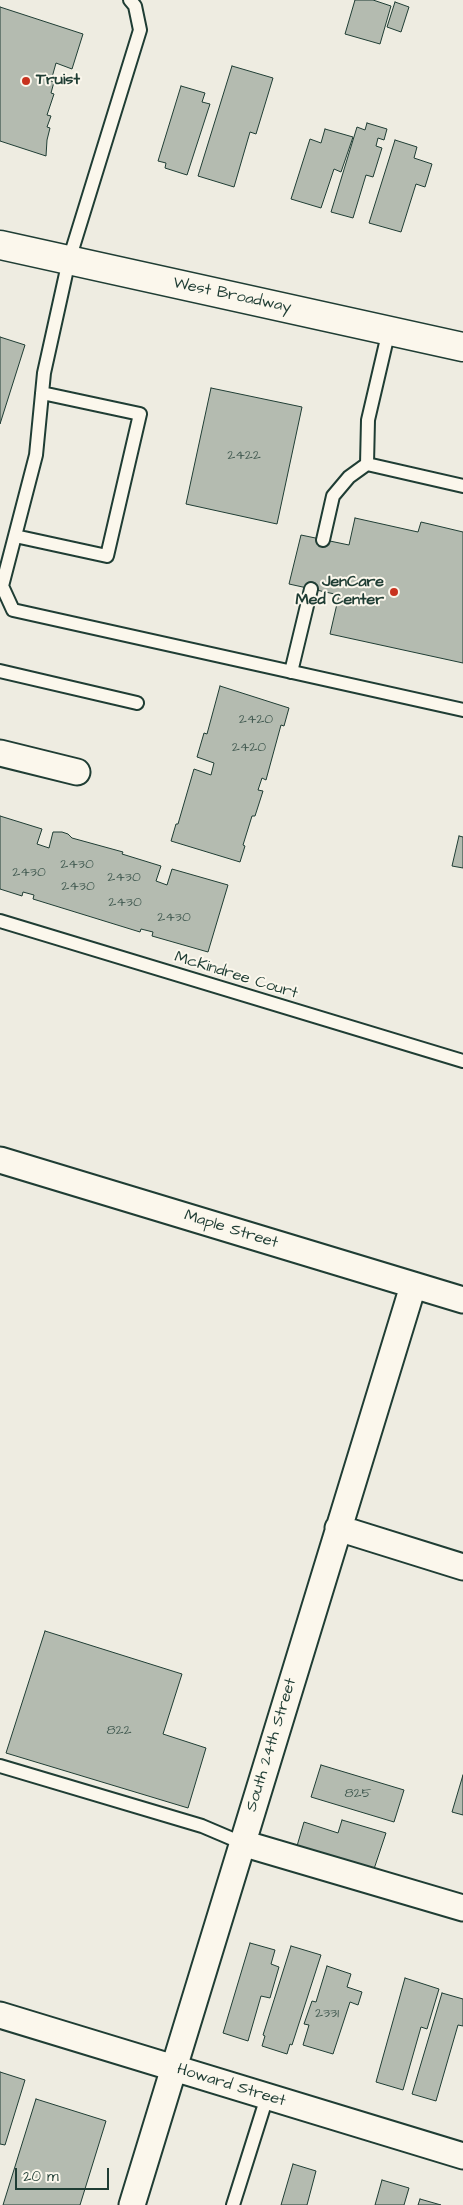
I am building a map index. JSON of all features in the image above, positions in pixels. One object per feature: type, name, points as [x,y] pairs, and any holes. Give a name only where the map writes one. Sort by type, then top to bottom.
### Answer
[{"type":"street","name":"West Broadway","points":[[0,245],[463,347]]},
{"type":"street","points":[[0,753],[78,772]]},
{"type":"street","name":"Maple Street","points":[[0,1160],[463,1300]]},
{"type":"street","name":"South 24th Street","points":[[132,2205],[413,1286]]},
{"type":"street","points":[[338,1528],[463,1566]]},
{"type":"street","points":[[242,1843],[463,1908]]},
{"type":"street","name":"Howard Street","points":[[0,2015],[463,2156]]},
{"type":"lane","points":[[130,0],[135,6],[140,30],[69,260],[44,373],[36,455],[1,586],[13,610],[463,710]]},
{"type":"lane","points":[[367,464],[368,420],[389,330]]},
{"type":"lane","points":[[15,536],[107,556],[140,414],[42,393]]},
{"type":"lane","points":[[323,540],[333,496],[349,477],[367,464],[463,486]]},
{"type":"lane","points":[[291,672],[311,589]]},
{"type":"lane","points":[[0,672],[137,703]]},
{"type":"lane","name":"McKindree Court","points":[[0,922],[463,1061]]},
{"type":"lane","points":[[0,1766],[202,1826],[242,1843]]},
{"type":"lane","points":[[233,2205],[267,2097]]},
{"type":"building","points":[[355,0],[373,0],[391,6],[380,44],[345,34]]},
{"type":"building","points":[[395,2],[409,7],[401,32],[387,27]]},
{"type":"building","name":"Truist","points":[[0,7],[83,34],[72,69],[56,63],[51,81],[54,82],[51,93],[54,94],[47,115],[51,116],[47,127],[50,128],[46,156],[0,141]]},
{"type":"building","points":[[232,66],[273,78],[256,134],[250,132],[234,187],[198,176]]},
{"type":"building","points":[[181,86],[205,93],[202,102],[210,104],[187,175],[165,168],[166,163],[158,161]]},
{"type":"building","points":[[367,123],[387,129],[384,140],[378,138],[376,146],[382,148],[373,177],[366,175],[353,218],[331,212],[357,127],[365,130]]},
{"type":"building","points":[[325,129],[353,137],[341,172],[334,169],[321,208],[291,199],[310,139],[321,143]]},
{"type":"building","points":[[395,140],[417,147],[414,158],[432,164],[425,187],[416,184],[401,232],[369,223]]},
{"type":"building","points":[[0,337],[25,345],[0,424]]},
{"type":"building","points":[[211,388],[302,407],[277,524],[186,504]]},
{"type":"building","name":"JenCare Med Center","points":[[355,518],[418,532],[421,522],[463,532],[463,663],[330,634],[339,595],[289,584],[301,535],[349,545]]},
{"type":"building","points":[[220,686],[289,708],[284,726],[281,725],[266,780],[262,778],[258,790],[263,791],[255,816],[252,816],[240,862],[171,841],[194,769],[211,775],[214,763],[197,757],[204,733],[207,734]]},
{"type":"building","points":[[0,816],[42,829],[37,844],[49,848],[53,832],[62,832],[72,838],[123,852],[122,854],[161,866],[156,881],[167,885],[172,869],[228,885],[208,952],[152,936],[153,932],[141,929],[140,932],[33,899],[34,895],[23,892],[22,896],[0,889]]},
{"type":"building","points":[[459,836],[463,837],[463,868],[452,866]]},
{"type":"building","points":[[45,1631],[182,1674],[163,1734],[206,1748],[188,1808],[6,1753]]},
{"type":"building","points":[[321,1765],[404,1790],[394,1822],[311,1797]]},
{"type":"building","points":[[463,1775],[463,1815],[452,1812]]},
{"type":"building","points":[[342,1820],[386,1833],[374,1869],[297,1846],[304,1822],[338,1833]]},
{"type":"building","points":[[250,1943],[275,1950],[271,1964],[279,1967],[270,1998],[261,1996],[248,2041],[223,2033]]},
{"type":"building","points":[[291,1946],[321,1955],[292,2045],[290,2044],[287,2054],[262,2046],[265,2036],[263,2035]]},
{"type":"building","points":[[327,1966],[351,1974],[347,1987],[362,1992],[358,2005],[350,2002],[333,2054],[303,2045],[309,2025],[304,2024],[312,2001],[316,2002]]},
{"type":"building","points":[[405,1978],[439,1989],[427,2029],[421,2027],[403,2090],[376,2082]]},
{"type":"building","points":[[442,1993],[463,1999],[463,2026],[458,2025],[436,2101],[412,2094]]},
{"type":"building","points":[[0,2072],[25,2080],[5,2145],[0,2144]]},
{"type":"building","points":[[36,2099],[106,2121],[80,2205],[3,2205]]},
{"type":"building","points":[[293,2164],[316,2171],[307,2205],[281,2205]]},
{"type":"building","points":[[382,2180],[409,2188],[404,2205],[375,2205]]},
{"type":"building","points":[[420,2199],[441,2205],[418,2205]]},
{"type":"place","name":"Truist","points":[[26,81]]},
{"type":"place","name":"JenCare Med Center","points":[[394,592]]}]
